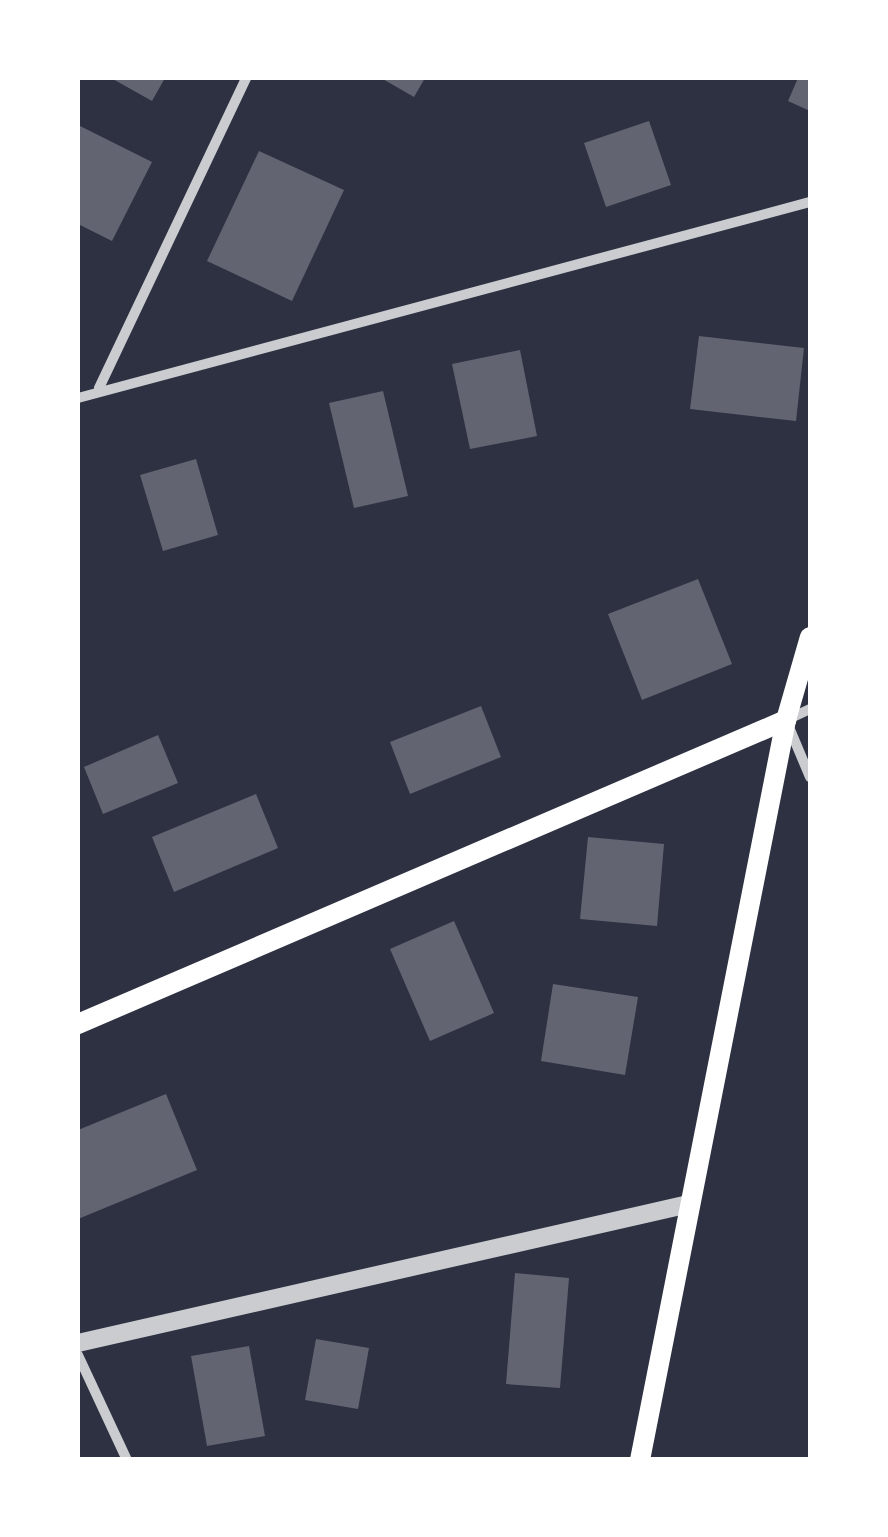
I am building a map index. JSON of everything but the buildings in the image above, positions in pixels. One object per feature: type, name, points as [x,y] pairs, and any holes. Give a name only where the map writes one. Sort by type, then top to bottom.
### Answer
[{"type":"main road","points":[[640,1460],[786,720],[810,637]]},
{"type":"main road","points":[[78,1024],[786,720]]},
{"type":"street","points":[[100,388],[246,78]]},
{"type":"street","points":[[78,398],[100,388],[810,202]]},
{"type":"street","points":[[810,709],[786,720],[810,777]]},
{"type":"street","points":[[78,1343],[689,1204]]},
{"type":"street","points":[[78,1355],[128,1460]]}]
